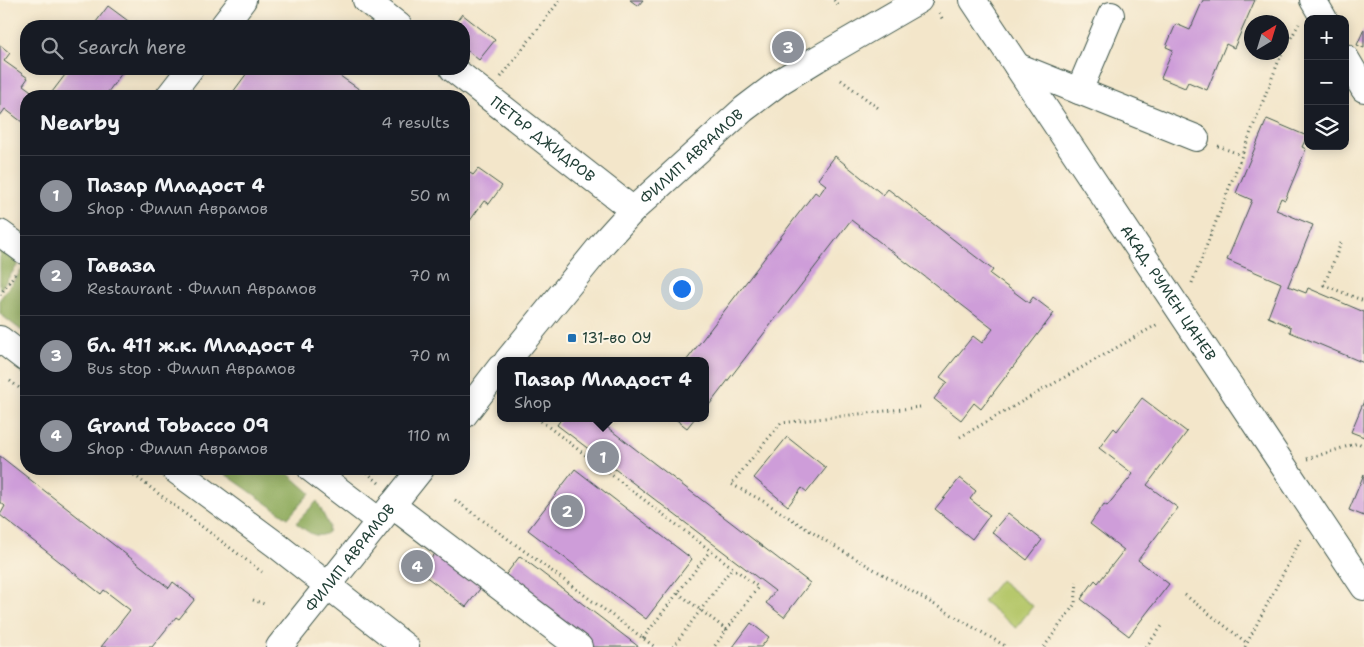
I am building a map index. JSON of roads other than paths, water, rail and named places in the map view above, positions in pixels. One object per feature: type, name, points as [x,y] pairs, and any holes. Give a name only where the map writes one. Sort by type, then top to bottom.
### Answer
[{"type":"street","points":[[228,20],[243,0]]},
{"type":"street","points":[[366,0],[391,20]]},
{"type":"street","name":"ФИЛИП АВРАМОВ","points":[[509,357],[604,242],[633,210],[688,158],[752,103],[781,81],[919,0]]},
{"type":"street","name":"АКАД. РУМЕН ЦАНЕВ","points":[[973,0],[1364,586]]},
{"type":"street","points":[[1079,91],[1111,15]]},
{"type":"street","points":[[1347,60],[1364,89]]},
{"type":"street","points":[[1017,66],[1196,138]]},
{"type":"street","points":[[174,90],[185,75]]},
{"type":"street","name":"ПЕТЪР ДЖИДРОВ","points":[[461,75],[633,210]]},
{"type":"street","points":[[0,233],[20,261]]},
{"type":"street","points":[[0,339],[20,354]]},
{"type":"street","points":[[470,407],[497,372]]},
{"type":"street","points":[[182,475],[275,544],[406,647]]},
{"type":"street","points":[[321,475],[386,513],[579,647]]},
{"type":"street","name":"ФИЛИП АВРАМОВ","points":[[279,647],[416,475]]},
{"type":"place","name":"бл. 411 ж.к. Младост 4","points":[[788,47]]},
{"type":"place","name":"131-во ОУ","points":[[572,338]]},
{"type":"place","name":"Пазар Младост 4","points":[[603,457]]},
{"type":"place","name":"Гаваза","points":[[567,511]]},
{"type":"place","name":"Grand Tobacco 09","points":[[417,566]]}]
